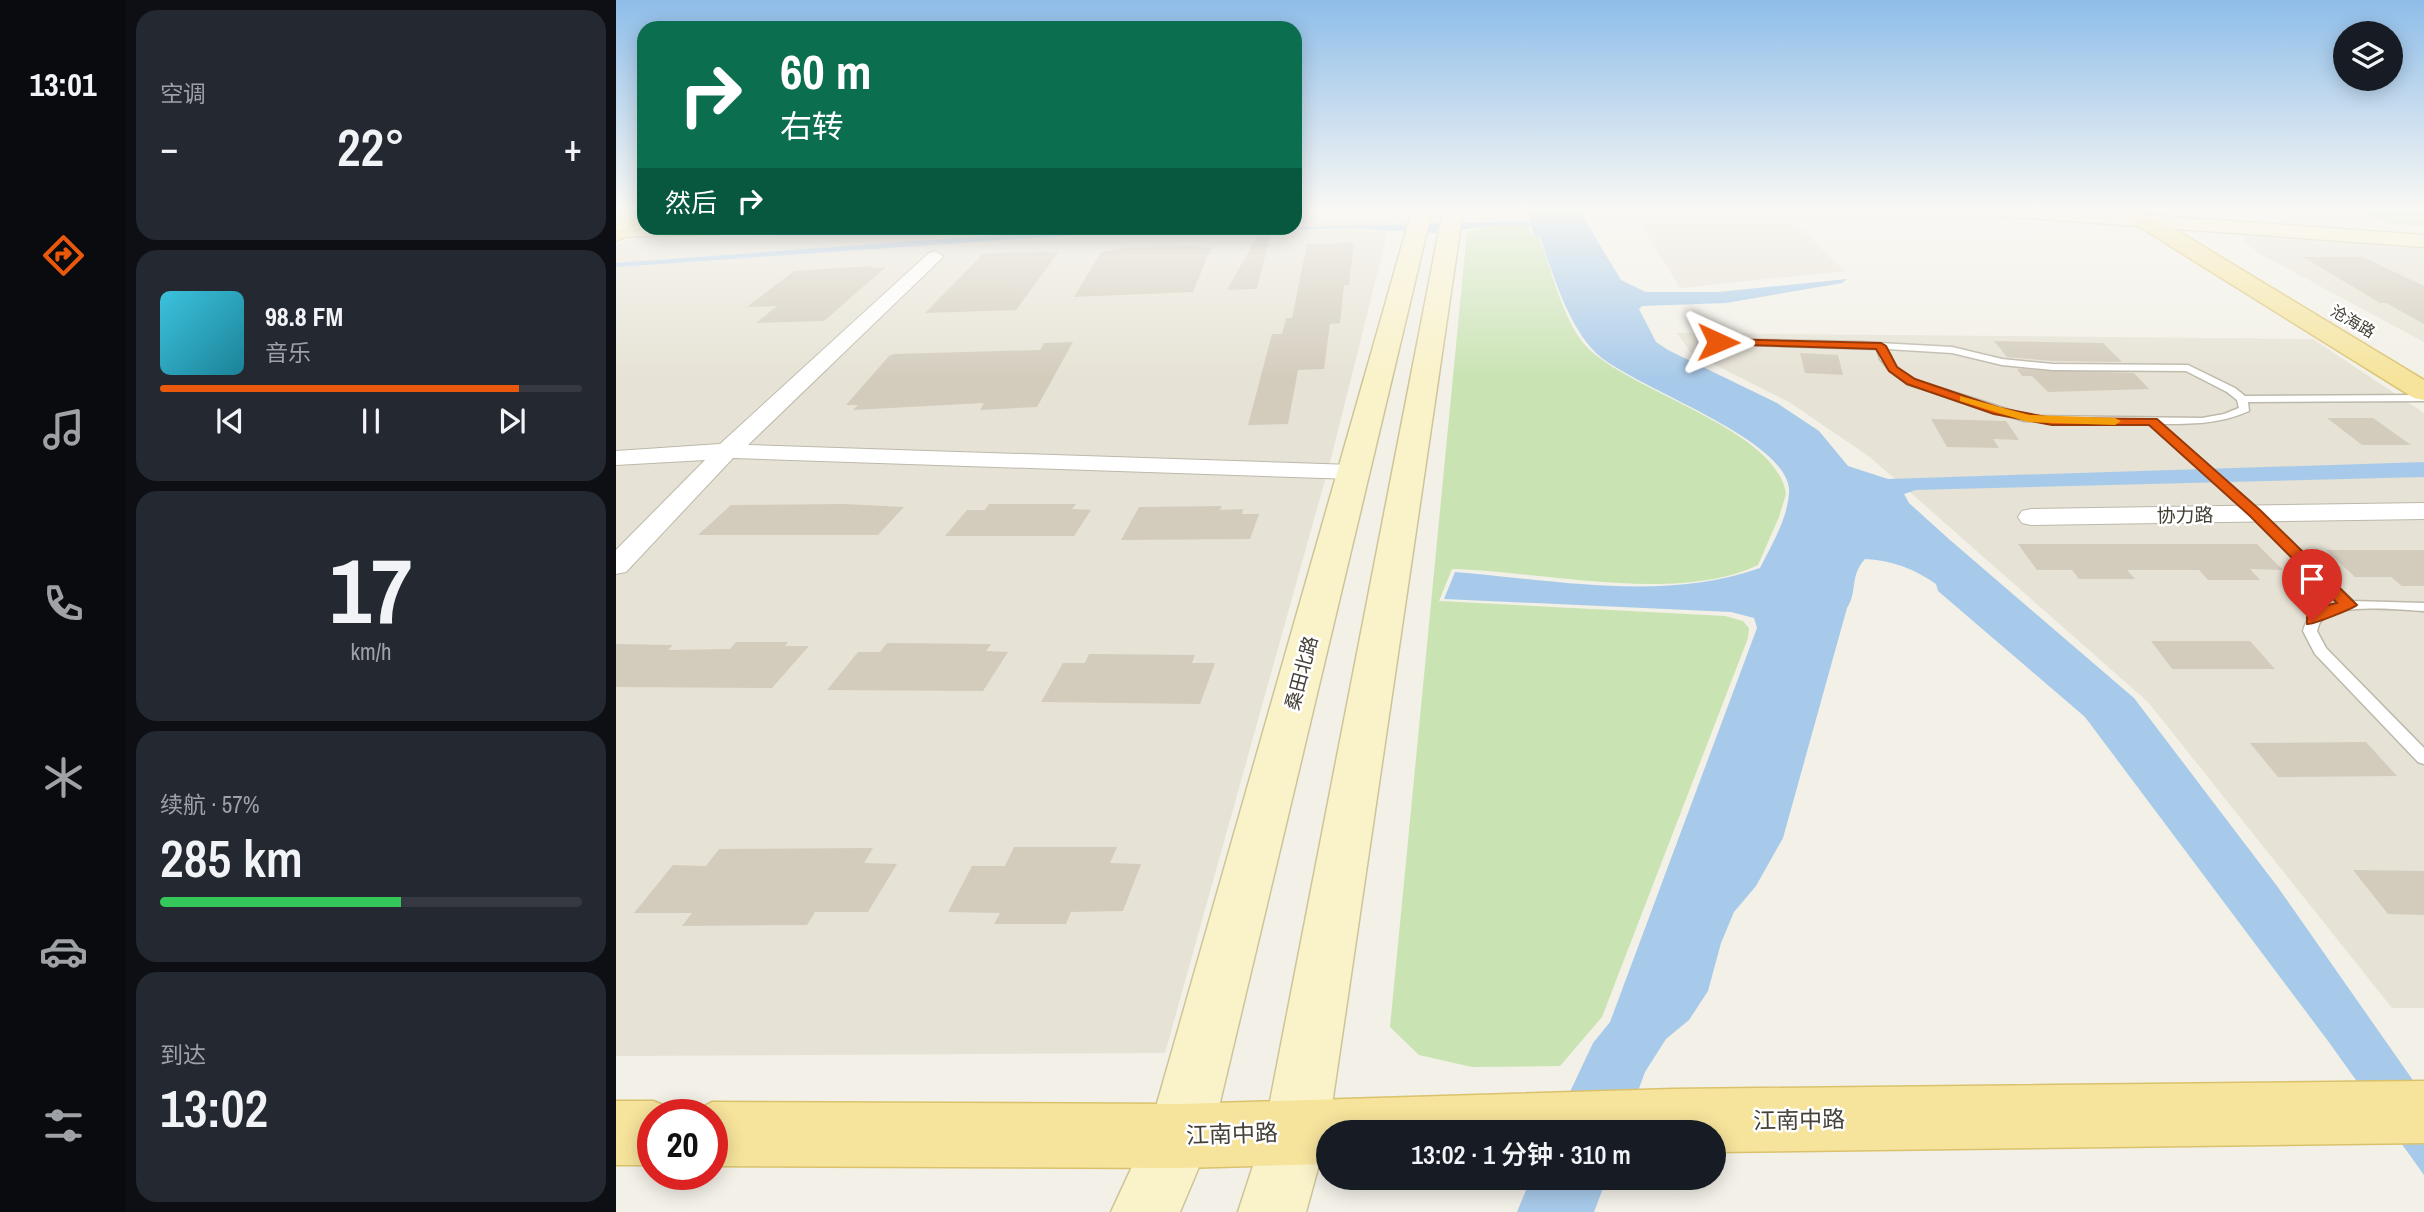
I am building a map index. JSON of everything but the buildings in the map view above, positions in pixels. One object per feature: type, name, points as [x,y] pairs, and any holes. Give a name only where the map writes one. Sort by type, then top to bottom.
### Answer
[{"type":"main road","name":"桑田北路","points":[[1144,1212],[1180,1136],[1353,472],[1420,267]]},
{"type":"main road","name":"桑田北路","points":[[1272,1212],[1296,1132],[1428,267]]},
{"type":"main road","points":[[2221,267],[2424,392]]},
{"type":"main road","name":"沧海路","points":[[2259,267],[2319,302]]},
{"type":"main road","name":"江南中路","points":[[728,1134],[1180,1136],[1673,1121],[2424,1112]]},
{"type":"main road","points":[[616,1133],[637,1133]]},
{"type":"street","points":[[616,566],[727,451],[924,267]]},
{"type":"street","points":[[616,458],[727,451],[1353,472]]},
{"type":"street","name":"协力路","points":[[2031,517],[2424,511]]},
{"type":"lane","points":[[1718,342],[1952,350],[2040,366],[2188,368],[2208,376],[2242,399],[2424,398]]},
{"type":"lane","points":[[1881,346],[1885,359],[1893,369],[1911,382],[1998,411],[2052,421],[2202,421],[2227,417],[2245,409],[2242,399]]},
{"type":"lane","points":[[2152,421],[2255,513],[2349,605]]},
{"type":"lane","points":[[2424,607],[2349,605],[2324,611],[2312,621],[2310,632],[2320,651],[2424,758]]},
{"type":"shaded area","points":[[616,267],[1379,267],[1330,462],[1165,1053],[616,1056]]},
{"type":"shaded area","points":[[1667,267],[1840,267],[1845,271],[1680,288]]},
{"type":"shaded area","points":[[2283,267],[2424,267],[2424,342]]},
{"type":"shaded area","points":[[1677,333],[2313,339],[2424,413],[2424,1008],[2392,1008],[2148,702],[1870,457],[1789,402],[1690,352]]},
{"type":"green space","points":[[1464,267],[1549,267],[1570,322],[1585,345],[1633,379],[1730,430],[1757,449],[1777,471],[1786,494],[1758,565],[1725,576],[1689,582],[1649,584],[1452,569],[1439,601],[1725,616],[1743,621],[1749,628],[1748,638],[1602,1017],[1560,1066],[1472,1067],[1419,1055],[1390,1027]]},
{"type":"water","points":[[1551,267],[1613,267],[1621,280],[1646,292],[1718,292],[1847,279],[1842,283],[1726,303],[1642,306],[1639,309],[1656,342],[1777,403],[1819,431],[1848,466],[1888,479],[2424,462],[2424,477],[1916,490],[1904,494],[1909,503],[1950,540],[2134,698],[2277,886],[2424,1096],[2424,1175],[2328,1041],[2085,717],[1938,591],[1936,584],[1902,566],[1865,559],[1855,578],[1783,838],[1756,886],[1734,912],[1721,943],[1708,991],[1689,1020],[1666,1039],[1645,1072],[1627,1120],[1557,1120],[1593,1043],[1610,1022],[1757,628],[1754,618],[1731,612],[1444,599],[1455,572],[1609,586],[1647,586],[1686,584],[1760,568],[1782,522],[1789,493],[1783,473],[1765,453],[1707,415],[1614,366],[1595,352],[1569,313]]},
{"type":"water","points":[[1526,1190],[1602,1190],[1594,1212],[1517,1212]]},
{"type":"slow traffic","points":[[1964,398],[2028,419],[2115,421]]},
{"type":"route","points":[[1718,342],[1881,346],[1885,359],[1893,369],[1911,382],[1998,411],[2028,419],[2052,421],[2152,421],[2255,513],[2349,605],[2324,611],[2312,621]]}]
